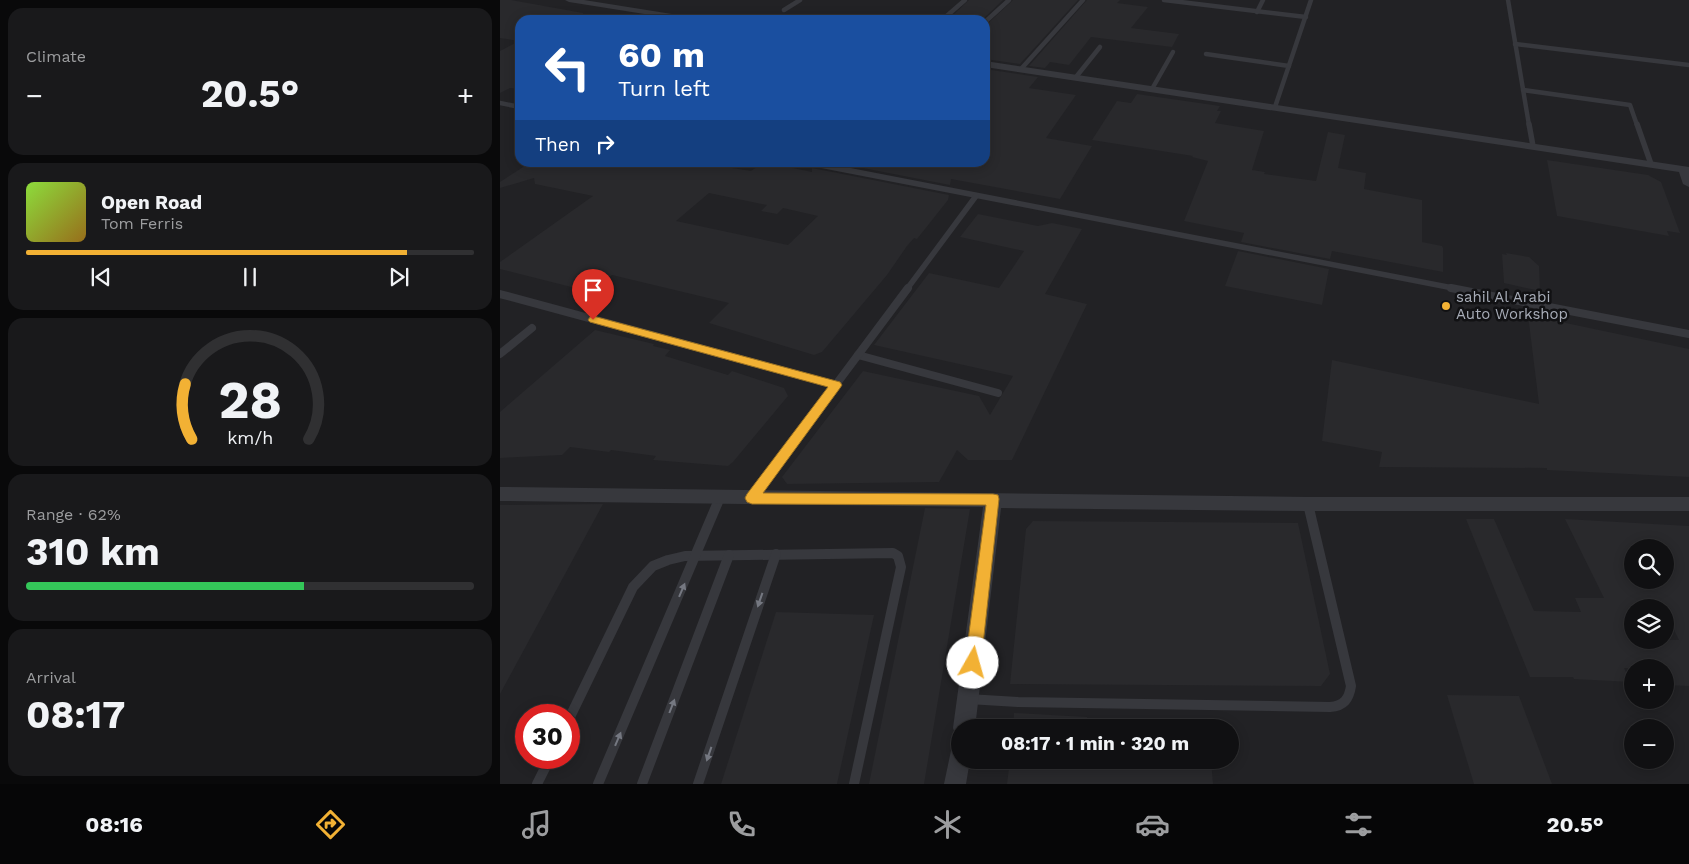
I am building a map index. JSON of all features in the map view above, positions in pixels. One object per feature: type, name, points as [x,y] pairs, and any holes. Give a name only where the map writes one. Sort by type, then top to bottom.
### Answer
[{"type":"street","points":[[569,0],[667,15]]},
{"type":"street","points":[[990,65],[1651,164],[1686,170],[1689,184]]},
{"type":"street","points":[[500,494],[1308,504],[1689,504]]},
{"type":"street","points":[[965,719],[993,499]]},
{"type":"street","points":[[955,784],[958,769]]},
{"type":"lane","points":[[784,10],[800,0]]},
{"type":"lane","points":[[948,15],[965,0]]},
{"type":"lane","points":[[990,17],[1009,0]]},
{"type":"lane","points":[[1021,69],[1083,0]]},
{"type":"lane","points":[[1164,0],[1306,18]]},
{"type":"lane","points":[[1203,5],[1206,0]]},
{"type":"lane","points":[[1212,6],[1215,0]]},
{"type":"lane","points":[[1257,12],[1263,0]]},
{"type":"lane","points":[[1275,107],[1311,0]]},
{"type":"lane","points":[[1508,0],[1533,146]]},
{"type":"lane","points":[[1515,44],[1689,65]]},
{"type":"lane","points":[[1076,77],[1100,47]]},
{"type":"lane","points":[[1152,89],[1173,52]]},
{"type":"lane","points":[[1206,54],[1289,66]]},
{"type":"lane","points":[[1523,90],[1630,105],[1651,164]]},
{"type":"lane","points":[[500,103],[515,106]]},
{"type":"lane","points":[[830,167],[1689,334]]},
{"type":"lane","points":[[752,498],[976,196]]},
{"type":"lane","points":[[500,294],[836,385]]},
{"type":"lane","points":[[500,354],[532,328]]},
{"type":"lane","points":[[858,355],[998,393]]},
{"type":"lane","points":[[598,784],[720,497]]},
{"type":"lane","points":[[968,699],[1018,702],[1330,707],[1338,707],[1344,704],[1348,699],[1350,686],[1308,504]]},
{"type":"lane","points":[[576,704],[633,587],[640,576],[660,561],[673,557],[696,556],[887,552],[898,556],[900,567],[854,784]]},
{"type":"lane","points":[[698,784],[776,554]]},
{"type":"lane","points":[[642,784],[729,555]]},
{"type":"lane","points":[[537,784],[544,769]]},
{"type":"shaded area","points":[[500,0],[1689,0],[1689,784],[500,784]]},
{"type":"building","points":[[500,0],[511,0],[583,13],[583,15],[515,15],[515,40],[500,38]]},
{"type":"building","points":[[969,0],[1003,0],[987,15],[953,15]]},
{"type":"building","points":[[1013,0],[1078,0],[1020,64],[990,60],[990,21]]},
{"type":"building","points":[[1087,0],[1120,0],[1117,3],[1148,7],[1131,28],[1179,34],[1172,47],[1091,37],[1069,65],[1050,62],[1045,68],[1029,66]]},
{"type":"building","points":[[515,43],[515,88],[510,88],[500,93],[500,51]]},
{"type":"building","points":[[990,70],[1038,77],[1029,88],[1076,95],[1046,138],[1092,146],[1060,199],[951,179],[950,185],[858,167],[990,167]]},
{"type":"building","points":[[1137,94],[1220,106],[1217,111],[1221,111],[1215,123],[1264,131],[1252,170],[1265,172],[1264,174],[1316,181],[1328,132],[1345,135],[1338,168],[1366,173],[1364,189],[1422,200],[1422,242],[1442,246],[1443,272],[1332,251],[1330,259],[1241,242],[1244,233],[1184,221],[1208,161],[1193,156],[1092,140],[1117,101],[1131,103]]},
{"type":"building","points":[[1547,160],[1648,175],[1661,182],[1680,233],[1667,231],[1669,236],[1557,216]]},
{"type":"building","points":[[523,167],[726,167],[751,171],[757,167],[788,167],[812,172],[812,168],[949,195],[948,200],[917,239],[914,238],[907,246],[887,275],[822,352],[814,355],[709,323],[729,303],[612,275],[591,292],[500,269],[500,262],[593,196],[535,184],[534,178],[500,188],[500,182]],"holes":[[[709,193],[767,205],[761,211],[777,214],[783,208],[818,216],[788,245],[676,221]]]},
{"type":"building","points":[[978,214],[1038,226],[1052,223],[1082,229],[1045,294],[1087,304],[1012,460],[968,460],[957,450],[939,482],[787,484],[782,477],[863,371],[979,396],[990,415],[1013,376],[874,345],[929,273],[999,288],[1024,251],[960,237]]},
{"type":"building","points":[[1238,251],[1329,269],[1322,305],[1225,286]]},
{"type":"building","points":[[1506,253],[1529,257],[1539,266],[1540,291],[1504,283],[1502,254],[1507,255]]},
{"type":"building","points":[[1528,315],[1689,349],[1689,477],[1547,470],[1547,468],[1379,467],[1382,452],[1322,441],[1332,360],[1539,404]]},
{"type":"building","points":[[595,330],[654,344],[653,346],[670,350],[665,356],[728,375],[732,371],[784,388],[788,396],[728,466],[653,460],[656,456],[570,447],[562,455],[500,458],[500,412]]},
{"type":"building","points":[[603,504],[500,694],[500,505]]},
{"type":"building","points":[[925,508],[970,509],[924,784],[869,784]]},
{"type":"building","points":[[1466,519],[1494,519],[1534,611],[1581,612],[1575,598],[1604,598],[1565,519],[1689,526],[1689,686],[1674,685],[1674,659],[1624,659],[1624,682],[1574,679],[1573,677],[1530,677]]},
{"type":"building","points":[[1033,521],[1298,523],[1330,674],[1321,686],[1010,684],[1026,529]]},
{"type":"building","points":[[776,612],[874,615],[837,784],[721,784]]},
{"type":"building","points":[[1447,695],[1519,696],[1552,784],[1474,784]]},
{"type":"building","points":[[1014,713],[1087,717],[1087,719],[1014,719]]},
{"type":"building","points":[[1009,769],[1212,769],[1213,784],[1007,784]]},
{"type":"place","name":"sahil Al Arabi Auto Workshop","points":[[1446,306]]},
{"type":"route","points":[[593,320],[836,385],[752,498],[993,499],[973,663]]}]
